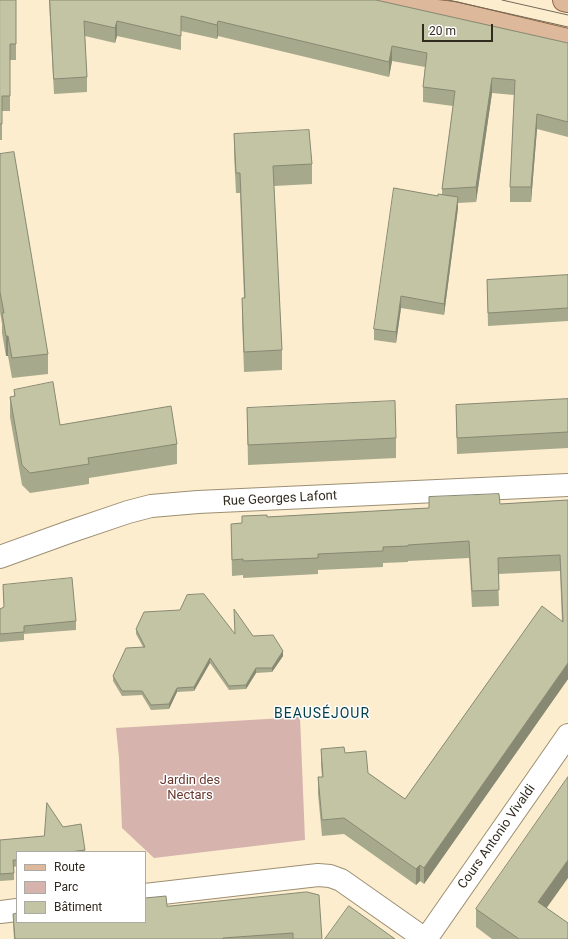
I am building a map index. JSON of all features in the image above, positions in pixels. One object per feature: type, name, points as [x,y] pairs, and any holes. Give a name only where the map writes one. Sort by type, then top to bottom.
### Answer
[{"type":"main road","points":[[386,0],[410,8],[454,13],[568,40]]},
{"type":"main road","points":[[564,0],[568,1]]},
{"type":"street","name":"Rue Georges Lafont","points":[[1,554],[128,512],[151,506],[205,502],[568,485]]},
{"type":"street","name":"Cours Antonio Vivaldi","points":[[426,939],[568,735]]},
{"type":"street","points":[[146,895],[318,875],[330,876],[341,880],[426,939]]},
{"type":"street","points":[[0,912],[16,910]]},
{"type":"green space","name":"Jardin des Nectars","points":[[300,717],[305,840],[154,858],[122,828],[116,728]]},
{"type":"building","points":[[0,0],[16,0],[16,44],[10,44],[10,96],[2,96],[2,124],[0,124]]},
{"type":"building","points":[[50,0],[376,0],[568,43],[568,122],[537,114],[531,187],[510,187],[515,80],[492,78],[476,187],[442,189],[455,91],[423,87],[427,53],[392,46],[389,62],[218,21],[217,25],[181,16],[181,36],[117,21],[115,28],[84,21],[87,77],[54,79]]},
{"type":"building","points":[[309,130],[312,164],[273,166],[282,350],[244,352],[242,298],[245,298],[240,173],[236,173],[234,134]]},
{"type":"building","points":[[14,152],[48,354],[12,358],[8,336],[6,336],[0,292],[0,154]]},
{"type":"building","points":[[394,188],[438,196],[438,194],[458,197],[444,304],[401,296],[396,332],[374,329]]},
{"type":"building","points":[[568,275],[568,308],[488,313],[487,280]]},
{"type":"building","points":[[53,382],[60,425],[171,406],[177,444],[88,458],[89,464],[30,473],[22,465],[10,397],[15,396],[14,390]]},
{"type":"building","points":[[568,399],[568,432],[457,438],[456,405]]},
{"type":"building","points":[[395,401],[396,438],[248,445],[247,408]]},
{"type":"building","points":[[499,494],[500,504],[568,500],[568,663],[424,868],[420,865],[416,869],[344,818],[322,820],[318,777],[323,777],[321,749],[344,747],[345,753],[366,751],[368,773],[405,799],[542,606],[563,622],[560,555],[498,558],[499,590],[472,591],[469,541],[383,547],[383,551],[318,554],[318,558],[243,561],[243,559],[232,560],[231,524],[242,523],[242,516],[267,515],[267,517],[429,508],[429,497]]},
{"type":"building","points":[[72,578],[76,621],[24,626],[24,632],[0,634],[0,609],[4,607],[3,585]]},
{"type":"building","points":[[204,594],[235,634],[234,609],[253,636],[273,635],[283,651],[272,668],[256,668],[246,685],[229,686],[210,658],[194,687],[177,688],[169,704],[151,705],[142,691],[122,691],[113,676],[126,648],[145,647],[136,629],[144,612],[180,610],[187,595]]},
{"type":"building","points":[[568,777],[568,860],[538,902],[568,923],[568,939],[519,939],[476,909]]},
{"type":"building","points":[[47,803],[63,827],[81,824],[85,850],[16,851],[16,860],[13,860],[14,873],[0,874],[0,840],[44,836]]},
{"type":"building","points":[[307,892],[319,895],[322,939],[293,939],[293,933],[223,939],[15,939],[13,914],[16,913],[16,923],[146,923],[146,898],[166,896],[167,906]]},
{"type":"building","points":[[349,906],[395,939],[325,939]]},
{"type":"tram line","points":[[448,0],[568,27]]},
{"type":"tram line","points":[[502,0],[568,15]]},
{"type":"district","name":"BEAUSÉJOUR","points":[[322,714]]}]
